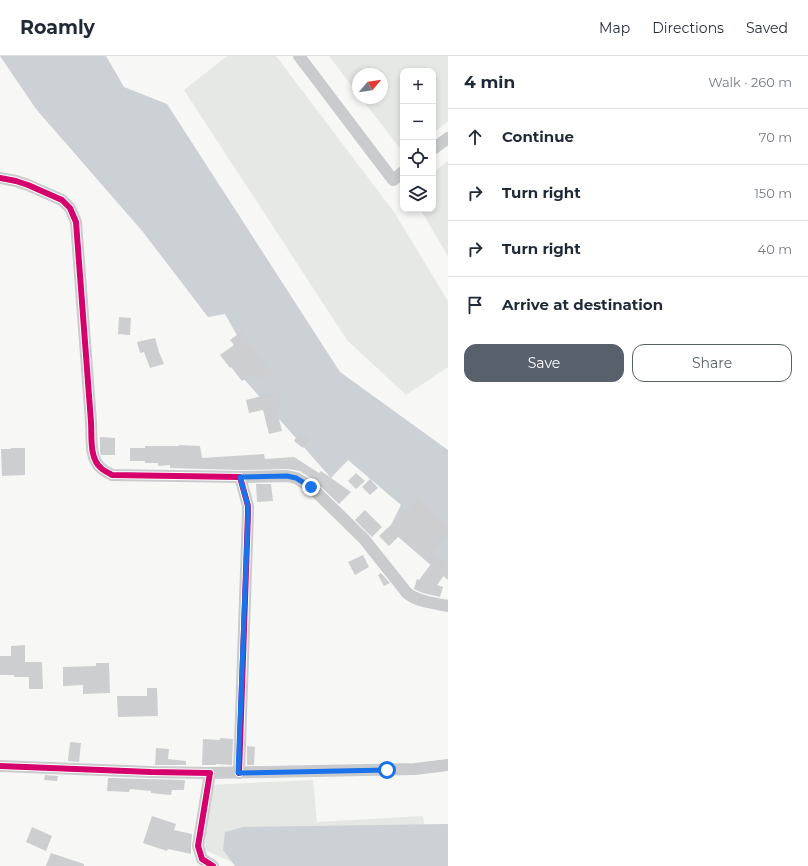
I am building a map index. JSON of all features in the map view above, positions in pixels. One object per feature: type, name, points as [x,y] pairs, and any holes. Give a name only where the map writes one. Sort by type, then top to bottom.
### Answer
[{"type":"street","points":[[299,56],[393,180],[400,174]]},
{"type":"street","points":[[436,147],[448,138]]},
{"type":"street","points":[[0,178],[28,185],[62,200],[70,208],[76,222],[92,422],[92,440],[94,458],[101,468],[112,475],[240,477],[287,476],[296,478],[311,487],[364,539],[407,593],[416,599],[448,606]]},
{"type":"street","points":[[238,773],[248,513],[248,506],[240,477]]},
{"type":"street","points":[[0,766],[151,772],[238,773],[415,769],[448,765]]},
{"type":"street","points":[[210,773],[198,846],[202,859],[213,866]]},
{"type":"shaded area","points":[[0,56],[106,56],[124,87],[167,104],[340,372],[448,450],[448,580],[389,529],[401,505],[348,460],[331,478],[229,362],[239,339],[225,314],[208,317],[143,232],[36,109]]},
{"type":"shaded area","points":[[227,56],[276,56],[394,212],[448,301],[448,367],[406,395],[347,340],[184,90]]},
{"type":"shaded area","points":[[329,56],[448,56],[448,121],[436,131],[436,68],[400,68],[400,148],[366,104],[388,104],[388,68],[352,68],[352,86]]},
{"type":"shaded area","points":[[448,161],[448,256],[422,212],[436,212],[436,171]]},
{"type":"shaded area","points":[[313,780],[317,822],[423,816],[425,829],[448,866],[241,866],[205,850],[209,785]]},
{"type":"shaded area","points":[[448,824],[448,866],[235,866],[223,850],[225,832],[243,827]]},
{"type":"building","points":[[119,317],[131,318],[130,335],[118,334]]},
{"type":"building","points":[[241,332],[264,363],[270,374],[257,380],[253,373],[242,381],[220,355],[234,345],[230,340]]},
{"type":"building","points":[[155,338],[164,364],[150,368],[144,352],[140,353],[137,342]]},
{"type":"building","points":[[278,392],[281,406],[276,408],[282,431],[269,434],[263,410],[249,413],[246,400]]},
{"type":"building","points":[[300,432],[310,439],[303,448],[294,441]]},
{"type":"building","points":[[100,437],[115,438],[115,455],[101,455]]},
{"type":"building","points":[[179,445],[200,446],[202,458],[264,454],[265,459],[294,457],[319,473],[321,471],[351,492],[339,504],[315,481],[300,471],[288,469],[240,470],[170,468],[170,465],[158,466],[158,463],[130,461],[130,448]]},
{"type":"building","points":[[25,448],[25,475],[2,476],[1,449]]},
{"type":"building","points":[[356,473],[365,481],[356,489],[348,481]]},
{"type":"building","points":[[370,479],[378,488],[370,495],[362,487]]},
{"type":"building","points":[[256,484],[271,484],[273,501],[257,502]]},
{"type":"building","points":[[418,498],[448,528],[448,535],[431,552],[448,564],[448,570],[437,585],[443,587],[440,597],[414,589],[417,579],[419,580],[431,564],[399,536],[389,546],[379,536]]},
{"type":"building","points":[[365,510],[382,527],[372,537],[355,520]]},
{"type":"building","points":[[363,555],[369,567],[355,575],[348,562]]},
{"type":"building","points":[[381,573],[390,583],[384,586],[378,575]]},
{"type":"building","points":[[25,645],[25,662],[42,662],[43,689],[29,689],[29,677],[0,675],[0,656],[11,656],[11,646]]},
{"type":"building","points":[[96,663],[109,663],[110,693],[83,694],[83,685],[63,686],[63,667],[96,666]]},
{"type":"building","points":[[147,688],[157,688],[158,716],[118,717],[117,696],[147,696]]},
{"type":"building","points":[[220,738],[233,739],[232,765],[202,765],[203,739],[220,740]]},
{"type":"building","points":[[70,742],[81,743],[79,762],[68,761]]},
{"type":"building","points":[[247,746],[255,747],[254,765],[247,765]]},
{"type":"building","points":[[156,748],[169,749],[168,759],[186,761],[186,765],[155,765]]},
{"type":"building","points":[[45,775],[58,776],[57,781],[44,780]]},
{"type":"building","points":[[108,778],[185,780],[184,790],[172,790],[171,795],[130,789],[129,792],[107,791]]},
{"type":"building","points":[[152,816],[176,824],[174,830],[192,834],[191,854],[168,849],[167,851],[143,843]]},
{"type":"building","points":[[32,827],[52,836],[46,851],[26,842]]},
{"type":"building","points":[[51,853],[84,864],[84,866],[46,866]]},
{"type":"cycle path","points":[[0,178],[28,185],[62,200],[70,208],[76,222],[92,446],[97,464],[112,475],[240,477],[248,506],[248,513],[239,773]]},
{"type":"cycle path","points":[[0,766],[210,773],[198,846],[202,859],[213,866]]},
{"type":"route","points":[[311,487],[296,478],[287,476],[240,477],[248,506],[248,513],[238,773],[387,770]]}]
